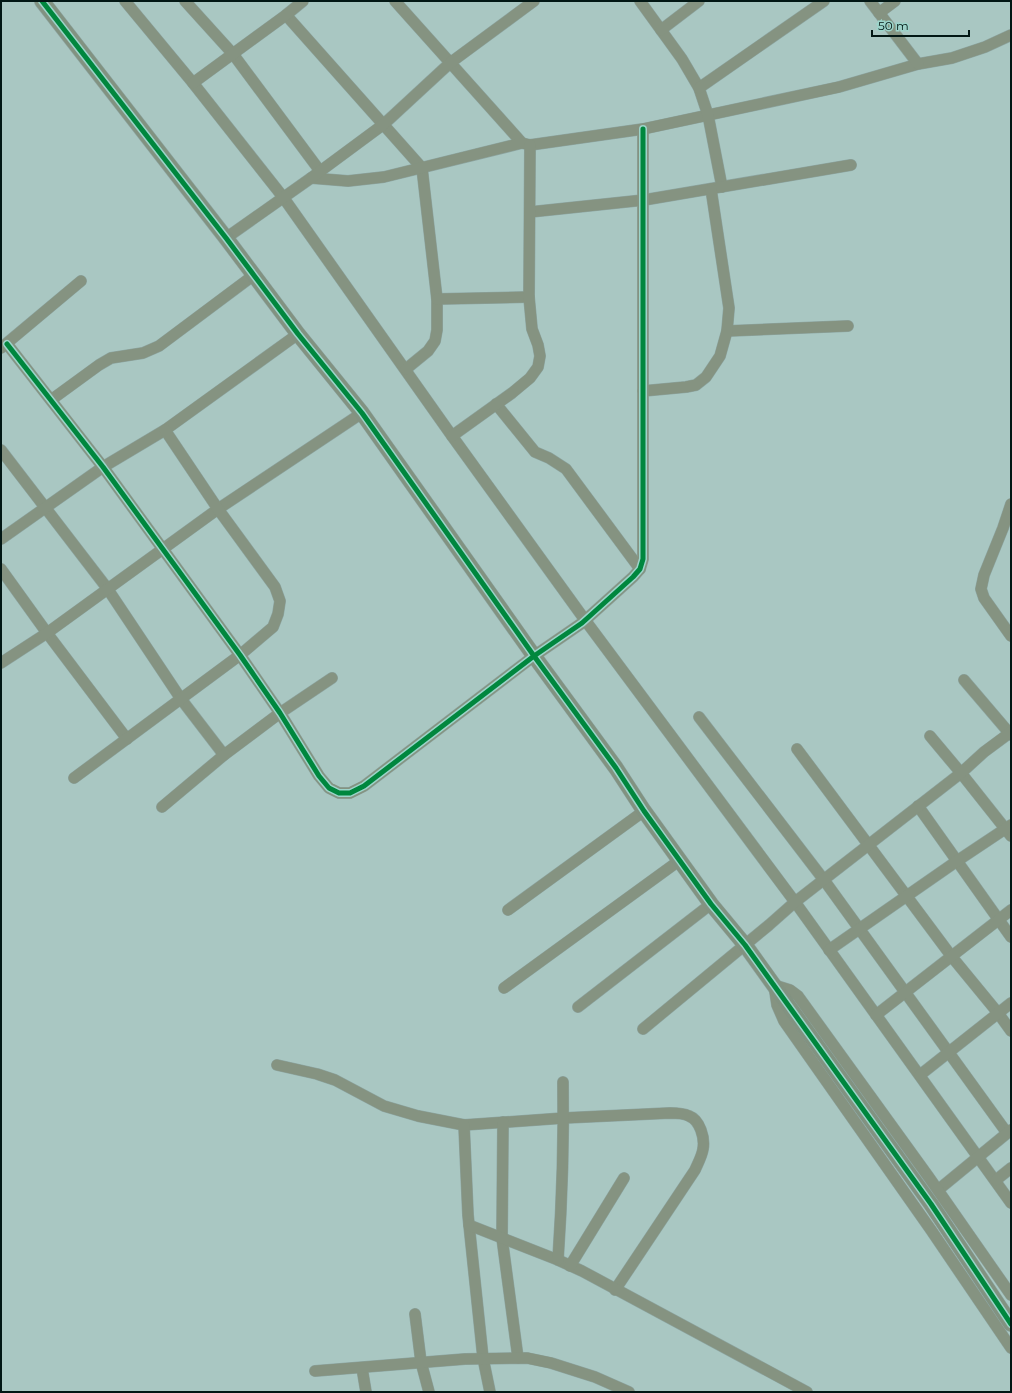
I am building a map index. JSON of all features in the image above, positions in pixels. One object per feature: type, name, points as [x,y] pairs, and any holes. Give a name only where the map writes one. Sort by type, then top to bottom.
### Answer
[{"type":"street","points":[[42,1],[226,238],[298,334],[362,413],[534,656],[616,768],[644,811],[711,904],[745,945],[931,1204],[1011,1324]]},
{"type":"street","points":[[125,1],[193,83],[283,197],[584,622],[792,905],[830,950],[920,1075],[975,1158],[996,1180],[1011,1203]]},
{"type":"street","points":[[185,1],[233,54],[316,175],[348,181],[384,177],[526,144],[643,129],[839,87],[918,64],[952,58],[985,47],[1011,35]]},
{"type":"street","points":[[193,83],[303,1]]},
{"type":"street","points":[[395,1],[450,63],[526,144],[530,212],[529,297],[532,330],[538,345],[540,356],[538,367],[530,378],[452,436]]},
{"type":"street","points":[[226,238],[316,175],[384,124],[450,63],[534,1]]},
{"type":"street","points":[[640,1],[682,59],[699,88],[708,115],[722,187]]},
{"type":"street","points":[[661,30],[699,1]]},
{"type":"street","points":[[699,88],[824,1]]},
{"type":"street","points":[[870,1],[918,64]]},
{"type":"street","points":[[879,13],[895,1]]},
{"type":"street","points":[[286,15],[422,168],[437,299],[438,330],[435,341],[428,351],[406,369]]},
{"type":"street","points":[[81,281],[4,346],[51,400],[103,467],[240,655],[280,713],[319,776],[330,788],[339,793],[350,793],[364,786],[534,656],[584,622],[640,569],[643,558],[643,129]]},
{"type":"street","points":[[530,212],[644,200],[851,165]]},
{"type":"street","points":[[644,391],[696,386],[706,377],[720,356],[727,331],[729,308],[710,188]]},
{"type":"street","points":[[51,400],[111,358],[143,353],[160,346],[254,275]]},
{"type":"street","points":[[437,299],[529,297]]},
{"type":"street","points":[[727,331],[848,326]]},
{"type":"street","points":[[1,539],[103,467],[165,430],[298,334]]},
{"type":"street","points":[[496,404],[535,452],[554,461],[566,469],[640,569]]},
{"type":"street","points":[[1,663],[47,632],[218,509],[362,413]]},
{"type":"street","points":[[74,778],[240,655],[273,627],[278,614],[280,601],[275,587],[218,509],[165,430]]},
{"type":"street","points":[[1,450],[45,509],[108,588],[181,699],[224,755]]},
{"type":"street","points":[[1011,504],[1007,530],[984,575],[982,589],[984,598],[1011,636]]},
{"type":"street","points":[[1,568],[127,739]]},
{"type":"street","points":[[162,806],[224,755],[280,713],[332,678]]},
{"type":"street","points":[[642,1029],[769,926],[792,905],[1010,733],[964,680]]},
{"type":"street","points":[[699,717],[824,880],[949,1052],[1009,1131],[938,1190]]},
{"type":"street","points":[[830,950],[957,861],[1009,830],[930,736]]},
{"type":"street","points":[[797,749],[952,957],[998,1012],[1011,1031]]},
{"type":"street","points":[[918,806],[1011,937]]},
{"type":"street","points":[[508,910],[644,811]]},
{"type":"street","points":[[504,988],[680,860]]},
{"type":"street","points":[[578,1007],[711,904]]},
{"type":"street","points":[[876,1015],[1011,910]]},
{"type":"street","points":[[774,985],[790,990],[798,996],[938,1190],[1011,1295]]},
{"type":"street","points":[[774,985],[777,1005],[784,1021],[931,1230],[1011,1348]]},
{"type":"street","points":[[920,1075],[1011,1003]]},
{"type":"street","points":[[277,1065],[317,1074],[335,1080],[384,1106],[418,1116],[464,1125],[564,1118],[682,1114],[691,1116],[699,1126],[704,1139],[703,1150],[695,1170],[615,1290]]},
{"type":"street","points":[[558,1260],[562,1190],[564,1118],[563,1082]]},
{"type":"street","points":[[503,1122],[502,1238],[518,1358]]},
{"type":"street","points":[[464,1125],[469,1225],[482,1358],[490,1392]]},
{"type":"street","points":[[996,1180],[1011,1168]]},
{"type":"street","points":[[570,1266],[624,1178]]},
{"type":"street","points":[[469,1225],[558,1260],[807,1392]]},
{"type":"street","points":[[415,1314],[421,1362],[429,1392]]},
{"type":"street","points":[[315,1371],[482,1358],[527,1358],[551,1363],[595,1377],[629,1392]]},
{"type":"street","points":[[362,1368],[366,1392]]},
{"type":"cycle path","points":[[42,1],[226,238],[298,334],[362,413],[534,656],[616,768],[644,811],[711,904],[745,945],[931,1204],[1011,1324]]},
{"type":"cycle path","points":[[7,344],[103,467],[240,655],[280,713],[319,776],[329,788],[339,793],[350,793],[364,786],[534,656],[582,623],[640,569],[643,559],[643,129]]}]
